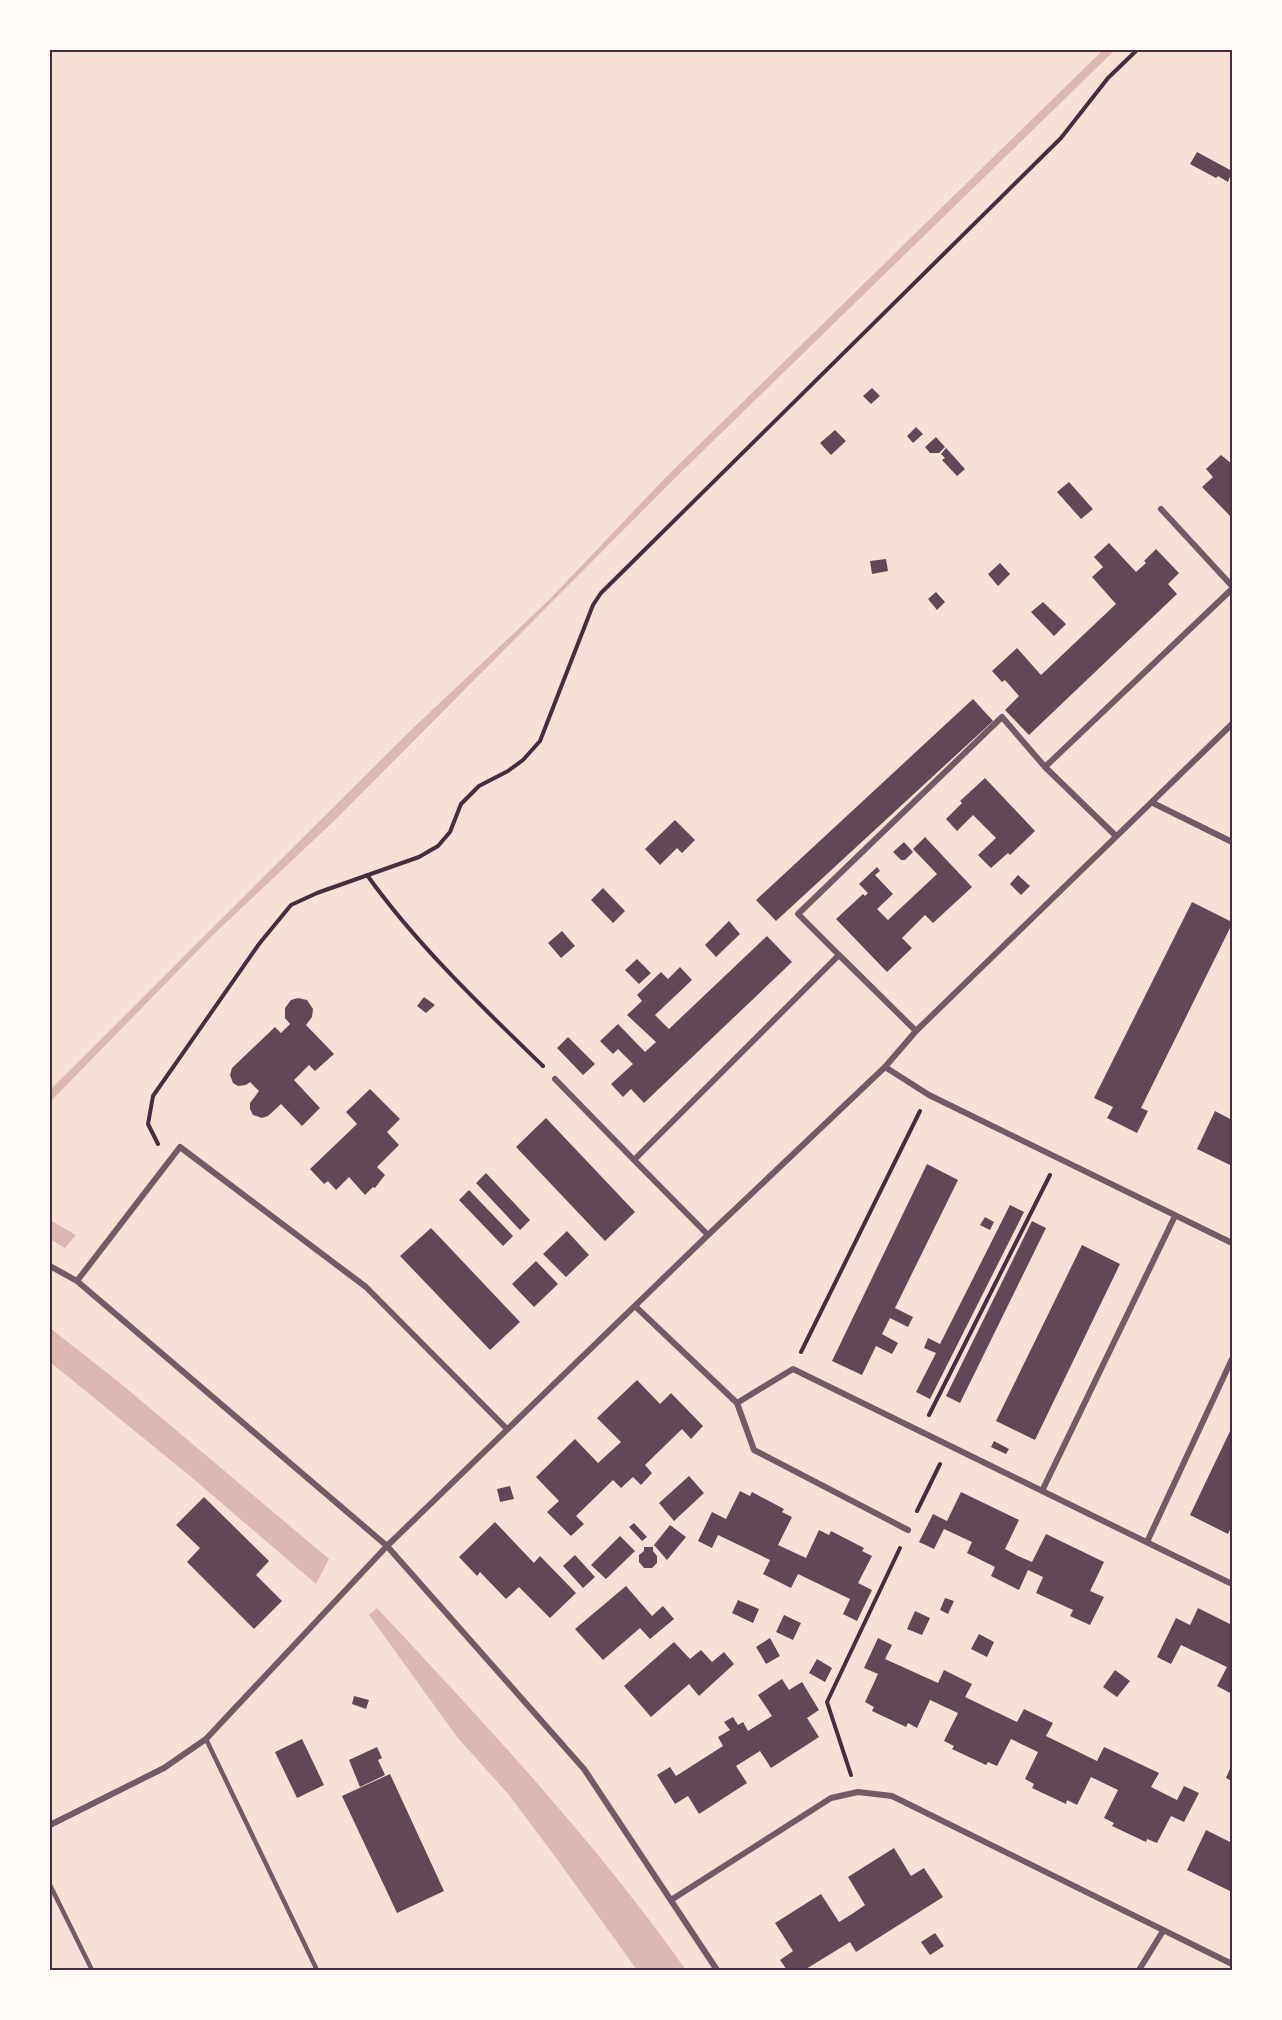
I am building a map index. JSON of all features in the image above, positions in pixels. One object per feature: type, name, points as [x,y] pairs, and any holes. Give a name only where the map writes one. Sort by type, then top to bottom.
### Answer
[{"type":"street","points":[[1045,767],[1233,588],[1161,509]]},
{"type":"street","points":[[916,1031],[798,914],[1002,717],[1045,767],[1116,836]]},
{"type":"street","points":[[50,1825],[164,1768],[206,1739],[387,1546],[708,1234],[885,1067],[916,1031],[1233,724]]},
{"type":"street","points":[[1153,803],[1233,842]]},
{"type":"street","points":[[634,1160],[838,955]]},
{"type":"street","points":[[885,1067],[928,1095],[1233,1243]]},
{"type":"street","points":[[555,1079],[708,1234]]},
{"type":"street","points":[[77,1281],[180,1147],[366,1287],[507,1429]]},
{"type":"street","points":[[1042,1491],[1175,1216]]},
{"type":"street","points":[[50,1266],[77,1281],[387,1546],[584,1769],[717,1971]]},
{"type":"street","points":[[635,1306],[737,1403],[754,1450],[908,1530]]},
{"type":"street","points":[[1147,1542],[1233,1359]]},
{"type":"street","points":[[737,1403],[793,1369],[1233,1584]]},
{"type":"street","points":[[671,1900],[831,1798],[858,1792],[892,1796],[1233,1964]]},
{"type":"street","points":[[1139,1971],[1163,1931]]},
{"type":"lane","points":[[206,1739],[317,1971]]},
{"type":"lane","points":[[50,1885],[92,1971]]},
{"type":"path","points":[[165,1167],[160,1149],[148,1124],[153,1096],[222,995],[291,905],[317,893],[419,857],[438,846],[450,832],[461,804],[479,786],[508,771],[523,760],[540,741],[593,605],[601,593],[1061,138],[1108,78],[1137,50]]},
{"type":"path","points":[[367,875],[388,905],[459,983],[555,1079]]},
{"type":"path","points":[[793,1369],[928,1095]]},
{"type":"path","points":[[921,1432],[1058,1158]]},
{"type":"path","points":[[858,1792],[827,1702],[948,1445]]},
{"type":"shaded area","points":[[1103,50],[1115,50],[671,482],[334,821],[214,934],[50,1102],[50,1090],[410,731],[548,601],[667,476]]},
{"type":"shaded area","points":[[50,1220],[76,1235],[65,1248],[50,1239]]},
{"type":"shaded area","points":[[50,1328],[120,1383],[329,1559],[316,1584],[190,1476],[50,1362]]},
{"type":"shaded area","points":[[377,1608],[577,1829],[686,1970],[637,1970],[509,1795],[457,1737],[369,1615]]},
{"type":"building","points":[[1197,152],[1232,171],[1228,182],[1190,164]]},
{"type":"building","points":[[872,388],[880,396],[871,404],[863,396]]},
{"type":"building","points":[[916,427],[923,434],[913,443],[907,436]]},
{"type":"building","points":[[835,430],[846,441],[831,455],[820,443]]},
{"type":"building","points":[[936,437],[945,447],[939,453],[930,453],[925,447]]},
{"type":"building","points":[[946,448],[965,469],[957,476],[942,460],[945,458],[941,454]]},
{"type":"building","points":[[1221,455],[1232,464],[1232,518],[1202,487],[1213,477],[1206,469]]},
{"type":"building","points":[[1069,482],[1093,509],[1081,519],[1057,492]]},
{"type":"building","points":[[1109,543],[1136,572],[1156,549],[1179,573],[1168,584],[1177,594],[1029,735],[1005,710],[1019,696],[1005,680],[1002,682],[992,671],[1017,648],[1041,675],[1116,604],[1092,577],[1103,567],[1094,557]]},
{"type":"building","points":[[886,559],[888,571],[872,574],[870,561]]},
{"type":"building","points":[[1000,563],[1010,574],[998,586],[988,574]]},
{"type":"building","points":[[936,592],[945,602],[937,610],[928,599]]},
{"type":"building","points":[[1043,602],[1066,624],[1054,636],[1031,612]]},
{"type":"building","points":[[973,699],[993,721],[776,921],[756,900]]},
{"type":"building","points":[[985,778],[1035,831],[1010,855],[1008,853],[991,868],[978,855],[996,838],[973,815],[957,831],[946,819],[962,803],[960,801]]},
{"type":"building","points":[[675,820],[695,840],[682,853],[677,848],[660,865],[645,849]]},
{"type":"building","points":[[925,837],[972,887],[933,923],[925,915],[902,938],[912,948],[887,972],[836,919],[863,894],[865,896],[868,893],[859,884],[877,867],[880,871],[875,875],[893,894],[877,909],[888,920],[937,874],[913,849]]},
{"type":"building","points":[[904,842],[913,852],[905,860],[901,860],[893,852]]},
{"type":"building","points":[[1018,875],[1030,886],[1021,895],[1010,884]]},
{"type":"building","points":[[603,888],[625,911],[613,923],[591,900]]},
{"type":"building","points":[[1192,902],[1232,924],[1141,1108],[1148,1111],[1137,1133],[1107,1118],[1113,1107],[1094,1098]]},
{"type":"building","points":[[729,921],[740,934],[716,957],[705,945]]},
{"type":"building","points":[[562,931],[575,946],[561,958],[548,943]]},
{"type":"building","points":[[767,936],[792,962],[644,1103],[631,1089],[623,1097],[611,1084],[633,1064],[618,1049],[613,1054],[600,1041],[618,1024],[645,1052],[656,1042],[627,1015],[642,1001],[637,995],[661,972],[668,979],[680,967],[692,980],[655,1015],[669,1029]]},
{"type":"building","points":[[637,959],[651,973],[639,984],[625,970]]},
{"type":"building","points":[[424,997],[435,1005],[426,1013],[417,1006]]},
{"type":"building","points":[[298,998],[307,1000],[313,1009],[312,1017],[306,1025],[334,1054],[315,1071],[309,1065],[294,1080],[320,1108],[302,1126],[281,1104],[268,1116],[262,1118],[253,1115],[250,1103],[259,1091],[250,1082],[238,1086],[233,1083],[230,1075],[232,1068],[275,1027],[281,1033],[290,1024],[285,1018],[285,1008],[291,1000]]},
{"type":"building","points":[[568,1037],[595,1064],[583,1075],[557,1048]]},
{"type":"building","points":[[370,1089],[400,1119],[387,1132],[399,1145],[377,1167],[385,1175],[375,1188],[373,1187],[365,1195],[349,1177],[336,1190],[328,1181],[324,1184],[310,1169],[357,1124],[346,1112]]},
{"type":"building","points":[[1215,1111],[1232,1120],[1232,1166],[1197,1149]]},
{"type":"building","points":[[546,1118],[635,1212],[605,1241],[516,1147]]},
{"type":"building","points":[[927,1164],[958,1180],[895,1308],[913,1317],[908,1327],[890,1318],[882,1334],[898,1343],[892,1354],[876,1346],[862,1375],[832,1361]]},
{"type":"building","points":[[486,1173],[530,1220],[520,1230],[476,1183]]},
{"type":"building","points":[[469,1190],[513,1236],[503,1246],[459,1200]]},
{"type":"building","points":[[1010,1205],[1024,1212],[930,1399],[916,1392],[936,1353],[924,1348],[928,1338],[940,1344]]},
{"type":"building","points":[[985,1217],[994,1222],[990,1230],[980,1225]]},
{"type":"building","points":[[1032,1221],[1046,1228],[960,1403],[946,1396]]},
{"type":"building","points":[[431,1228],[520,1322],[490,1350],[400,1256]]},
{"type":"building","points":[[567,1231],[589,1255],[566,1277],[543,1254]]},
{"type":"building","points":[[1082,1245],[1120,1264],[1035,1440],[996,1421]]},
{"type":"building","points":[[536,1261],[558,1284],[534,1307],[512,1284]]},
{"type":"building","points":[[637,1380],[660,1404],[671,1393],[703,1426],[691,1439],[682,1429],[645,1465],[652,1473],[641,1485],[633,1477],[621,1488],[613,1480],[576,1516],[584,1524],[571,1536],[547,1512],[559,1501],[536,1477],[575,1439],[598,1463],[621,1442],[597,1418]]},
{"type":"building","points":[[1232,1427],[1232,1526],[1228,1534],[1190,1515]]},
{"type":"building","points":[[994,1441],[1009,1449],[1006,1454],[991,1447]]},
{"type":"building","points":[[689,1476],[704,1493],[674,1521],[659,1503]]},
{"type":"building","points":[[510,1486],[514,1499],[500,1502],[497,1489]]},
{"type":"building","points":[[740,1491],[750,1496],[752,1492],[784,1509],[782,1512],[792,1517],[778,1545],[806,1558],[819,1530],[829,1535],[831,1531],[864,1548],[862,1551],[872,1556],[858,1583],[872,1590],[857,1621],[843,1614],[850,1599],[798,1574],[791,1588],[763,1574],[770,1560],[718,1535],[712,1548],[698,1541],[712,1512],[726,1519]]},
{"type":"building","points":[[961,1492],[1019,1520],[1005,1549],[1018,1556],[1032,1562],[1046,1534],[1104,1562],[1090,1591],[1104,1597],[1090,1625],[1070,1616],[1073,1610],[1036,1593],[1043,1577],[1028,1570],[1019,1590],[991,1576],[995,1567],[967,1553],[972,1542],[944,1529],[934,1549],[919,1542],[933,1514],[947,1521]]},
{"type":"building","points":[[204,1497],[269,1561],[256,1575],[282,1601],[254,1629],[187,1562],[200,1548],[176,1525]]},
{"type":"building","points":[[495,1522],[534,1563],[540,1556],[576,1593],[550,1618],[519,1587],[506,1599],[480,1572],[477,1576],[459,1557]]},
{"type":"building","points":[[634,1523],[647,1537],[642,1541],[629,1527]]},
{"type":"building","points":[[670,1525],[686,1537],[667,1560],[654,1545]]},
{"type":"building","points":[[620,1536],[635,1551],[606,1579],[591,1565]]},
{"type":"building","points":[[644,1547],[653,1547],[657,1556],[657,1563],[652,1568],[644,1568],[639,1562],[639,1555],[644,1551]]},
{"type":"building","points":[[575,1555],[595,1577],[583,1588],[563,1566]]},
{"type":"building","points":[[626,1586],[652,1616],[663,1606],[674,1619],[650,1639],[640,1628],[603,1660],[575,1629]]},
{"type":"building","points":[[945,1598],[954,1601],[948,1614],[940,1610]]},
{"type":"building","points":[[738,1600],[759,1609],[753,1623],[732,1613]]},
{"type":"building","points":[[1198,1608],[1232,1625],[1232,1694],[1217,1686],[1227,1667],[1181,1645],[1171,1664],[1157,1657],[1176,1618],[1190,1625]]},
{"type":"building","points":[[915,1611],[930,1618],[922,1635],[907,1629]]},
{"type":"building","points":[[784,1615],[801,1623],[793,1640],[776,1632]]},
{"type":"building","points":[[979,1634],[994,1642],[987,1657],[971,1649]]},
{"type":"building","points":[[770,1638],[780,1656],[766,1664],[756,1647]]},
{"type":"building","points":[[878,1638],[892,1645],[885,1659],[938,1683],[944,1670],[972,1684],[965,1697],[1017,1722],[1024,1709],[1053,1723],[1046,1736],[1097,1761],[1104,1747],[1159,1773],[1151,1787],[1177,1800],[1184,1786],[1199,1793],[1184,1822],[1171,1816],[1157,1843],[1147,1839],[1146,1842],[1112,1826],[1114,1823],[1104,1818],[1118,1790],[1091,1777],[1077,1805],[1067,1800],[1066,1804],[1032,1788],[1034,1784],[1025,1779],[1038,1752],[1011,1739],[997,1766],[988,1762],[986,1765],[952,1749],[954,1746],[944,1741],[958,1713],[930,1700],[917,1728],[908,1723],[906,1727],[872,1711],[874,1707],[865,1702],[878,1674],[864,1668]]},
{"type":"building","points":[[674,1642],[690,1659],[701,1650],[712,1662],[724,1652],[734,1664],[699,1696],[689,1684],[651,1717],[624,1686]]},
{"type":"building","points":[[817,1659],[832,1668],[825,1682],[809,1673]]},
{"type":"building","points":[[1115,1670],[1130,1681],[1117,1697],[1103,1687]]},
{"type":"building","points":[[782,1679],[789,1690],[802,1682],[819,1710],[807,1718],[819,1737],[771,1768],[760,1751],[736,1766],[747,1783],[699,1814],[688,1796],[675,1804],[657,1775],[670,1767],[676,1776],[723,1746],[718,1737],[730,1730],[724,1722],[733,1717],[738,1725],[743,1722],[748,1731],[772,1716],[758,1695]]},
{"type":"building","points":[[354,1696],[369,1700],[366,1709],[352,1704]]},
{"type":"building","points":[[302,1739],[324,1785],[297,1798],[275,1752]]},
{"type":"building","points":[[377,1747],[382,1758],[378,1760],[385,1775],[360,1787],[349,1760]]},
{"type":"building","points":[[1232,1764],[1232,1781],[1226,1778]]},
{"type":"building","points":[[390,1774],[444,1891],[397,1913],[342,1796]]},
{"type":"building","points":[[1206,1830],[1232,1843],[1232,1892],[1187,1870]]},
{"type":"building","points":[[894,1848],[911,1876],[924,1868],[943,1897],[856,1952],[850,1942],[807,1970],[787,1970],[780,1960],[793,1951],[775,1923],[821,1894],[839,1922],[852,1914],[865,1905],[848,1877]]},
{"type":"building","points":[[935,1933],[944,1946],[930,1955],[921,1942]]}]
